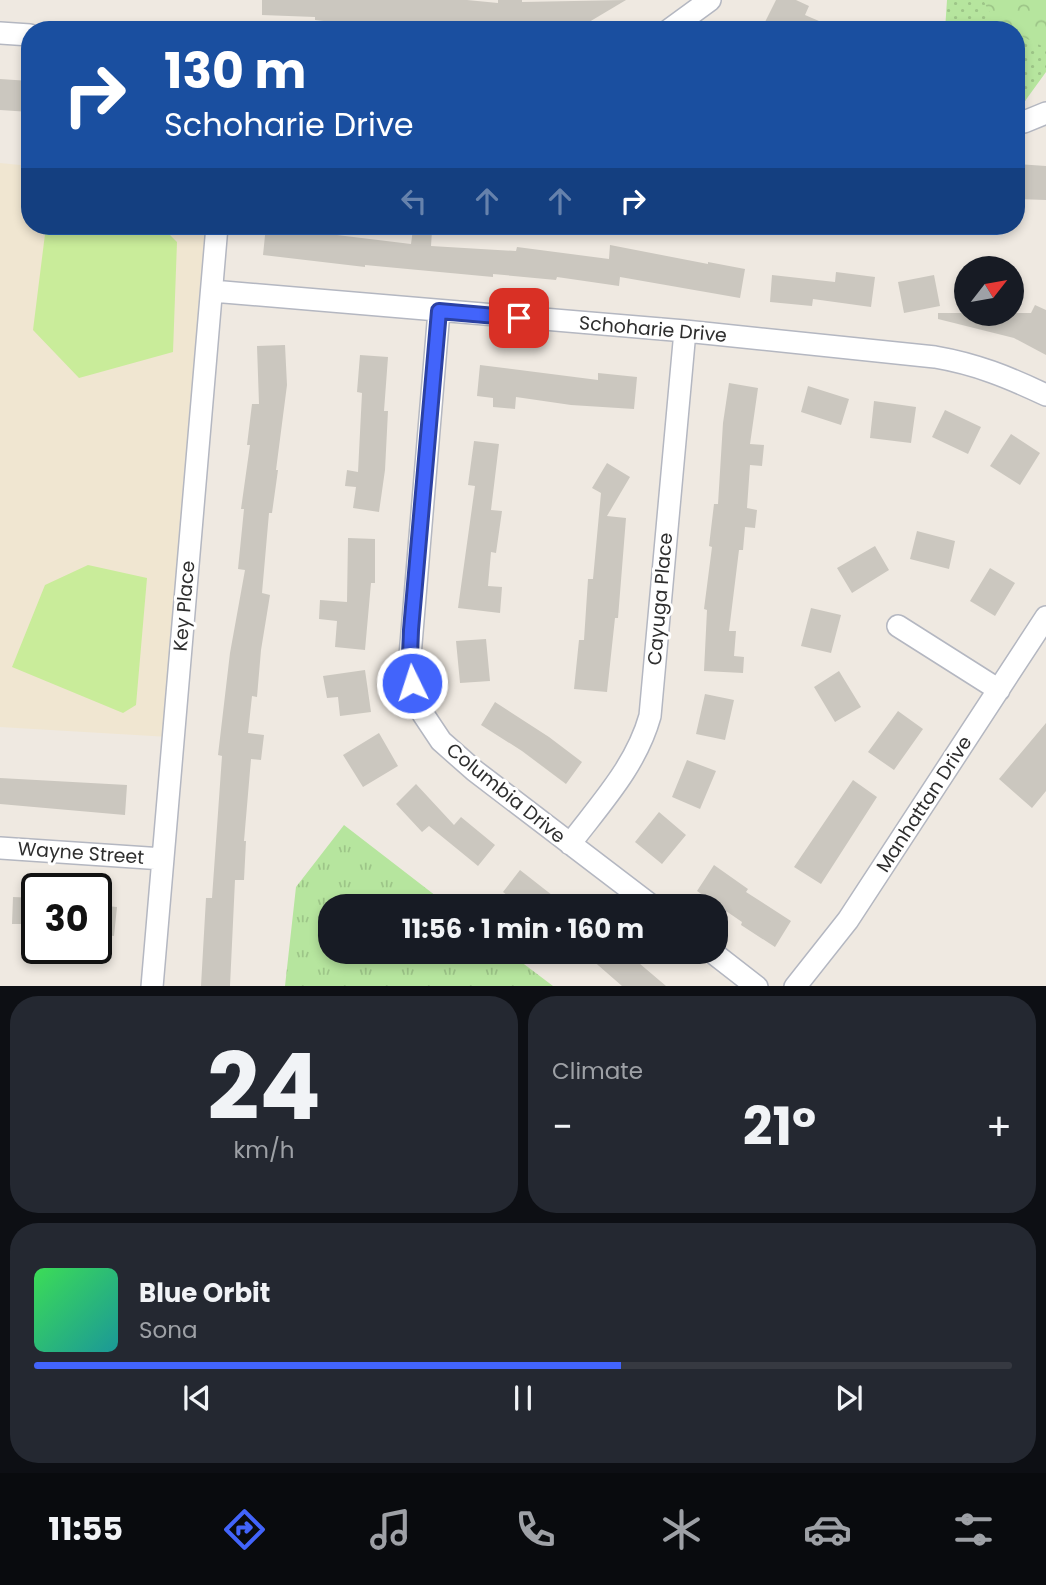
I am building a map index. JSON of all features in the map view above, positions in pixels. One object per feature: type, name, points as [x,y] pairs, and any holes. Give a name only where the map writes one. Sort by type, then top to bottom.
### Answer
[{"type":"street","points":[[687,21],[710,0]]},
{"type":"street","points":[[0,33],[21,34]]},
{"type":"street","points":[[1025,122],[1046,113]]},
{"type":"street","name":"Key Place","points":[[152,986],[216,235]]},
{"type":"street","name":"Schoharie Drive","points":[[212,291],[685,331],[959,361],[1009,377],[1046,395]]},
{"type":"street","name":"Columbia Drive","points":[[439,311],[411,630],[412,683],[424,714],[441,741],[475,771],[636,894]]},
{"type":"street","name":"Cayuga Place","points":[[570,844],[630,765],[643,739],[650,716],[685,331]]},
{"type":"street","name":"Manhattan Drive","points":[[795,986],[848,920],[1046,617]]},
{"type":"street","points":[[898,626],[999,690]]},
{"type":"street","name":"Wayne Street","points":[[0,848],[163,859]]},
{"type":"street","points":[[728,964],[757,986]]},
{"type":"shaded area","points":[[0,163],[21,165],[21,235],[213,235],[169,737],[0,727]]},
{"type":"green space","points":[[947,0],[1046,0],[1046,72],[1025,101],[1025,21],[946,21]]},
{"type":"green space","points":[[983,0],[1046,0],[1046,48],[1025,38],[1025,21],[996,21]]},
{"type":"green space","points":[[45,235],[170,235],[177,242],[173,352],[79,378],[33,330]]},
{"type":"green space","points":[[88,565],[147,578],[136,705],[123,713],[12,667],[45,585]]},
{"type":"green space","points":[[344,825],[433,894],[318,894],[318,964],[524,964],[553,986],[285,986],[296,887]]},
{"type":"building","points":[[262,0],[467,0],[498,3],[498,0],[626,0],[591,21],[324,21],[315,20],[315,17],[262,15]]},
{"type":"building","points":[[776,0],[796,0],[809,6],[805,15],[819,21],[766,21]]},
{"type":"building","points":[[0,79],[21,80],[21,111],[0,110]]},
{"type":"building","points":[[1025,165],[1046,166],[1046,200],[1025,199]]},
{"type":"building","points":[[265,235],[337,235],[411,244],[412,235],[432,235],[431,246],[516,251],[517,247],[609,259],[610,245],[745,269],[740,298],[620,277],[619,286],[557,277],[556,280],[493,274],[493,277],[365,267],[263,255]]},
{"type":"building","points":[[836,272],[875,277],[871,307],[813,299],[812,306],[770,302],[772,275],[835,282]]},
{"type":"building","points":[[934,275],[940,306],[904,313],[898,282]]},
{"type":"building","points":[[1035,305],[1046,310],[1046,355],[1014,338],[966,326],[1024,326],[1024,313],[1031,313]]},
{"type":"building","points":[[938,313],[954,313],[954,323],[938,319]]},
{"type":"building","points":[[285,345],[287,385],[272,513],[269,513],[262,593],[270,595],[257,697],[252,696],[248,733],[264,735],[261,760],[251,759],[244,841],[244,880],[235,880],[230,986],[201,986],[206,898],[212,898],[222,756],[218,755],[230,653],[245,570],[238,569],[244,509],[241,509],[250,445],[247,445],[252,404],[259,404],[257,346]]},
{"type":"building","points":[[360,355],[388,357],[384,411],[388,411],[385,470],[379,512],[353,508],[356,487],[345,486],[347,470],[358,472],[362,393],[357,392]]},
{"type":"building","points":[[480,365],[598,380],[598,373],[637,377],[634,409],[571,405],[516,397],[515,409],[493,407],[493,398],[477,396]]},
{"type":"building","points":[[729,383],[758,388],[750,444],[764,445],[762,466],[750,465],[747,508],[757,510],[755,528],[745,527],[743,550],[739,550],[729,631],[736,631],[734,656],[744,657],[743,673],[704,671],[707,610],[704,609],[712,547],[709,546],[714,504],[718,504],[723,423]]},
{"type":"building","points":[[808,386],[849,399],[841,425],[801,412]]},
{"type":"building","points":[[874,401],[916,407],[911,443],[870,438]]},
{"type":"building","points":[[945,410],[981,427],[968,454],[932,437]]},
{"type":"building","points":[[1011,434],[1040,453],[1020,485],[990,466]]},
{"type":"building","points":[[474,441],[499,444],[491,510],[502,511],[496,553],[491,552],[488,586],[502,587],[500,613],[458,608],[475,486],[468,485]]},
{"type":"building","points":[[607,463],[630,477],[607,516],[626,518],[618,618],[615,618],[607,692],[574,689],[579,640],[584,640],[588,579],[593,579],[601,493],[592,488]]},
{"type":"building","points":[[917,531],[955,541],[949,569],[910,559]]},
{"type":"building","points":[[348,538],[375,539],[375,583],[371,583],[365,650],[335,647],[337,621],[319,619],[320,600],[347,602]]},
{"type":"building","points":[[875,546],[889,570],[852,593],[837,568]]},
{"type":"building","points":[[990,568],[1015,583],[995,616],[970,601]]},
{"type":"building","points":[[811,608],[841,615],[831,653],[801,646]]},
{"type":"building","points":[[486,639],[490,681],[460,683],[456,641]]},
{"type":"building","points":[[365,670],[371,712],[340,716],[338,697],[327,698],[323,676]]},
{"type":"building","points":[[839,671],[861,707],[835,722],[814,687]]},
{"type":"building","points":[[705,694],[734,700],[725,740],[696,734]]},
{"type":"building","points":[[495,702],[582,762],[566,784],[481,725]]},
{"type":"building","points":[[898,711],[923,729],[894,770],[868,752]]},
{"type":"building","points":[[1046,723],[1046,791],[1032,808],[999,779]]},
{"type":"building","points":[[379,733],[398,766],[363,787],[343,755]]},
{"type":"building","points":[[687,760],[716,771],[700,809],[672,797]]},
{"type":"building","points":[[0,778],[127,785],[125,815],[0,804]]},
{"type":"building","points":[[853,780],[877,797],[821,884],[794,867]]},
{"type":"building","points":[[416,784],[454,825],[461,817],[495,845],[478,866],[429,826],[422,832],[396,804]]},
{"type":"building","points":[[659,812],[686,835],[662,864],[635,842]]},
{"type":"building","points":[[714,865],[748,889],[746,892],[791,921],[775,947],[741,925],[742,922],[728,912],[728,894],[701,894],[697,891]]},
{"type":"building","points":[[520,870],[551,894],[506,894],[503,892]]},
{"type":"building","points":[[13,897],[21,897],[21,924],[12,924]]},
{"type":"building","points":[[112,907],[117,907],[112,936]]},
{"type":"building","points":[[597,964],[640,964],[666,986],[622,986]]},
{"type":"route","points":[[412,683],[411,630],[439,311],[519,318]]}]
